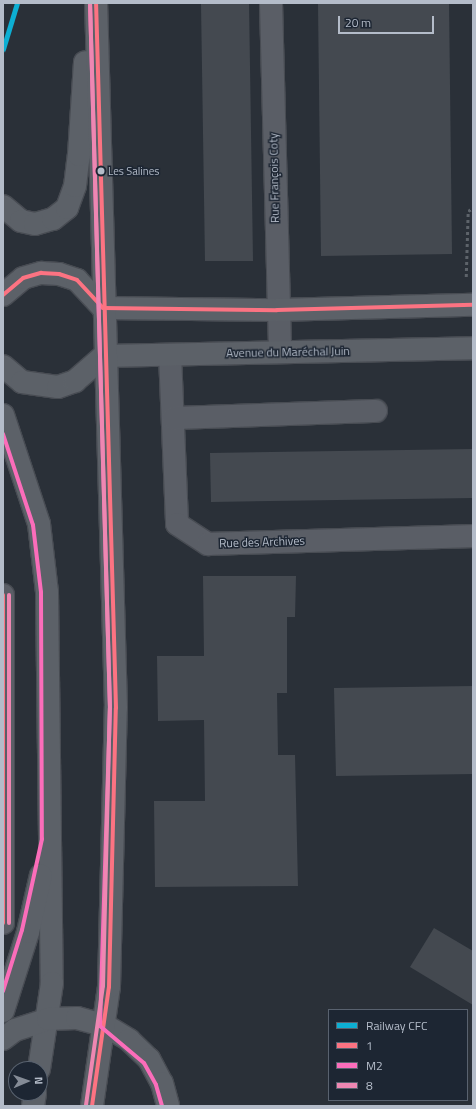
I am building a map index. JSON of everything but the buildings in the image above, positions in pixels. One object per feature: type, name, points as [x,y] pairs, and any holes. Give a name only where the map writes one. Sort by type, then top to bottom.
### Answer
[{"type":"main road","points":[[3,206],[21,221],[35,224],[53,219],[67,208],[75,186],[79,156],[88,3]]},
{"type":"main road","points":[[92,1106],[106,1026],[116,708],[104,356],[96,3]]},
{"type":"main road","points":[[3,295],[23,278],[41,273],[59,274],[77,280],[103,308],[277,310],[469,305]]},
{"type":"main road","name":"Avenue du Maréchal Juin","points":[[104,356],[473,348]]},
{"type":"main road","points":[[3,366],[22,382],[58,387],[75,381],[104,356]]},
{"type":"main road","points":[[3,415],[39,524],[47,592],[48,840],[52,983],[40,1061]]},
{"type":"main road","points":[[3,1011],[28,932],[48,840]]},
{"type":"main road","points":[[3,1039],[14,1030],[48,1018],[77,1018],[106,1026],[129,1040],[149,1059],[162,1083],[168,1106]]},
{"type":"street","name":"Rue François Coty","points":[[272,3],[277,310],[280,352]]},
{"type":"street","name":"Rue des Archives","points":[[170,355],[177,524],[208,544],[473,536]]},
{"type":"street","points":[[172,418],[376,411]]},
{"type":"street","points":[[3,595],[3,923]]},
{"type":"path","points":[[469,305],[468,211],[473,208]]},
{"type":"rail line","name":"CFC","points":[[3,49],[17,3]]},
{"type":"transit line","name":"M2","points":[[90,3],[110,708],[100,1026],[144,1063],[156,1085],[162,1106]]},
{"type":"transit line","name":"8","points":[[86,1105],[103,986],[110,708],[90,3]]},
{"type":"transit line","name":"1","points":[[92,1106],[109,987],[116,708],[96,3]]},
{"type":"transit line","name":"1","points":[[3,295],[23,278],[41,273],[59,274],[77,280],[103,308]]},
{"type":"transit line","name":"1","points":[[103,308],[277,310],[473,305]]},
{"type":"transit line","name":"M2","points":[[3,434],[33,525],[41,592],[42,839],[22,930],[3,991]]},
{"type":"transit line","name":"1","points":[[3,595],[3,923]]},
{"type":"transit line","name":"8","points":[[9,595],[9,923]]},
{"type":"place","name":"Les Salines","points":[[101,171]]}]
